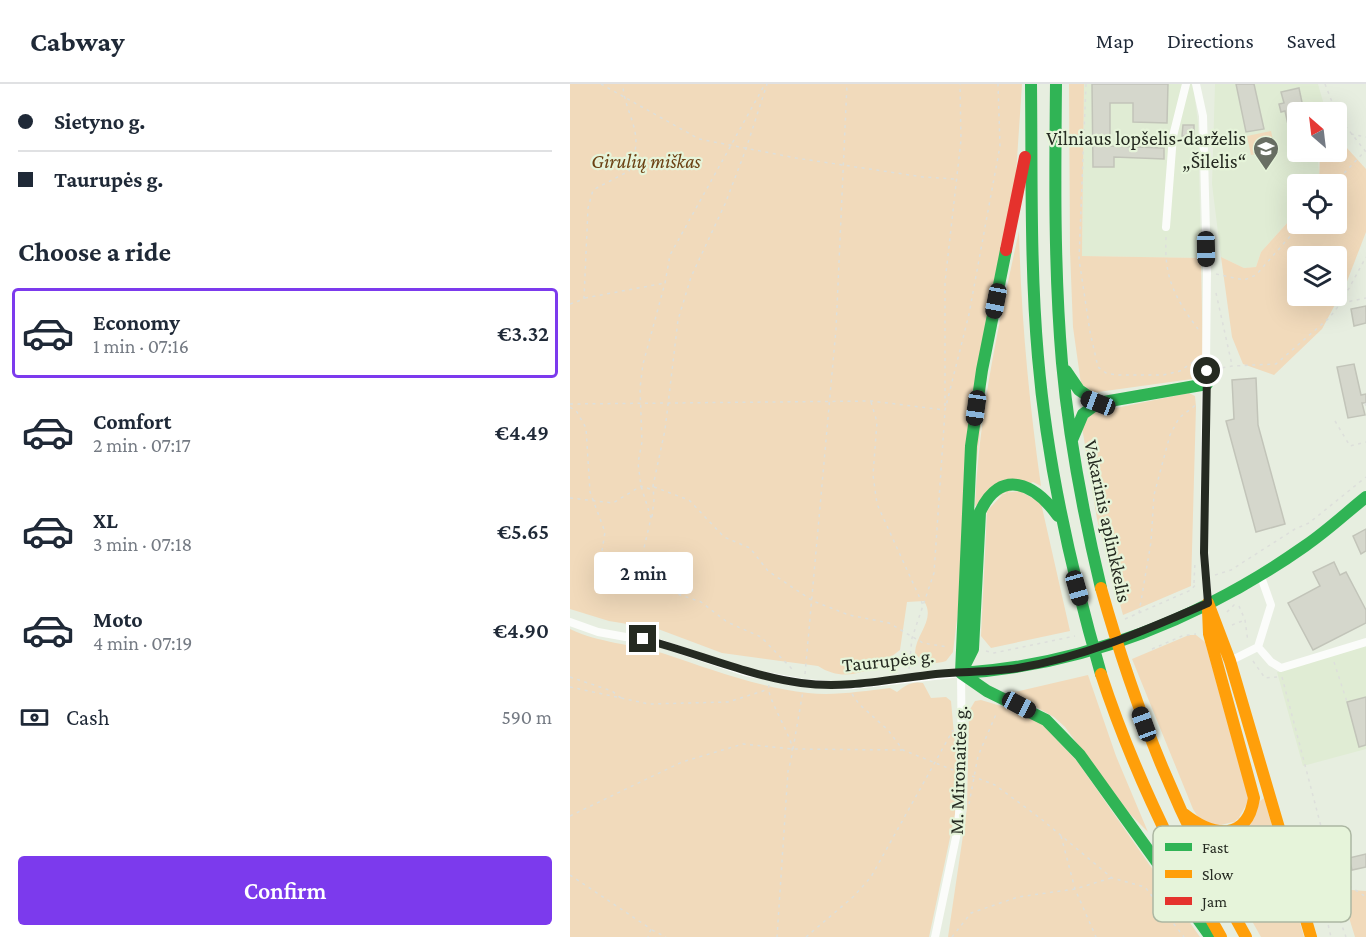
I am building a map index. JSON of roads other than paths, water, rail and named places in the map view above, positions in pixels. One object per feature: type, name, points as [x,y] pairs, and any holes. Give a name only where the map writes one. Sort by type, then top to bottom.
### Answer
[{"type":"main road","points":[[1031,84],[1034,291],[1042,396],[1060,519],[1090,636],[1122,733],[1162,826]]},
{"type":"main road","name":"Vakarinis aplinkkelis","points":[[1056,84],[1055,165],[1062,363],[1080,500],[1102,596],[1144,724],[1188,826]]},
{"type":"main road","points":[[961,673],[960,649],[971,446],[982,370],[1031,127]]},
{"type":"main road","points":[[1062,363],[1076,390],[1085,398],[1098,403]]},
{"type":"main road","points":[[1071,442],[1083,414],[1098,403],[1207,384]]},
{"type":"main road","points":[[961,673],[973,649],[980,512],[988,496],[999,488],[1023,485],[1042,495],[1060,519]]},
{"type":"main road","name":"Taurupės g.","points":[[961,673],[985,673],[1064,658],[1146,630],[1208,603],[1260,574],[1306,545],[1366,497]]},
{"type":"main road","points":[[1208,603],[1220,629],[1278,826]]},
{"type":"main road","points":[[1208,603],[1209,633],[1254,789],[1255,803],[1246,821],[1237,826]]},
{"type":"main road","points":[[961,673],[987,691],[1046,720],[1080,756],[1153,857]]},
{"type":"main road","points":[[1182,813],[1201,826]]},
{"type":"main road","points":[[1200,922],[1211,937]]},
{"type":"main road","points":[[1213,922],[1221,937]]},
{"type":"main road","name":"Vakarinis aplinkkelis","points":[[1237,922],[1246,937]]},
{"type":"main road","points":[[1307,922],[1311,937]]},
{"type":"street","points":[[1166,227],[1173,136],[1186,84]]},
{"type":"street","points":[[1196,84],[1203,117],[1207,272],[1204,553],[1208,603]]},
{"type":"street","points":[[1230,661],[1258,648],[1270,605],[1260,574]]},
{"type":"street","name":"Taurupės g.","points":[[570,622],[598,632],[659,644],[720,665],[771,678],[804,683],[846,686],[961,673]]},
{"type":"street","points":[[1258,648],[1271,662],[1281,668],[1366,642]]},
{"type":"street","name":"M. Mironaitės g.","points":[[935,937],[958,828],[962,773],[961,673]]},
{"type":"place","name":"Vilniaus lopšelis-darželis „Šilelis“","points":[[1266,172]]},
{"type":"park label","name":"Girulių miškas","points":[[646,161]]}]
